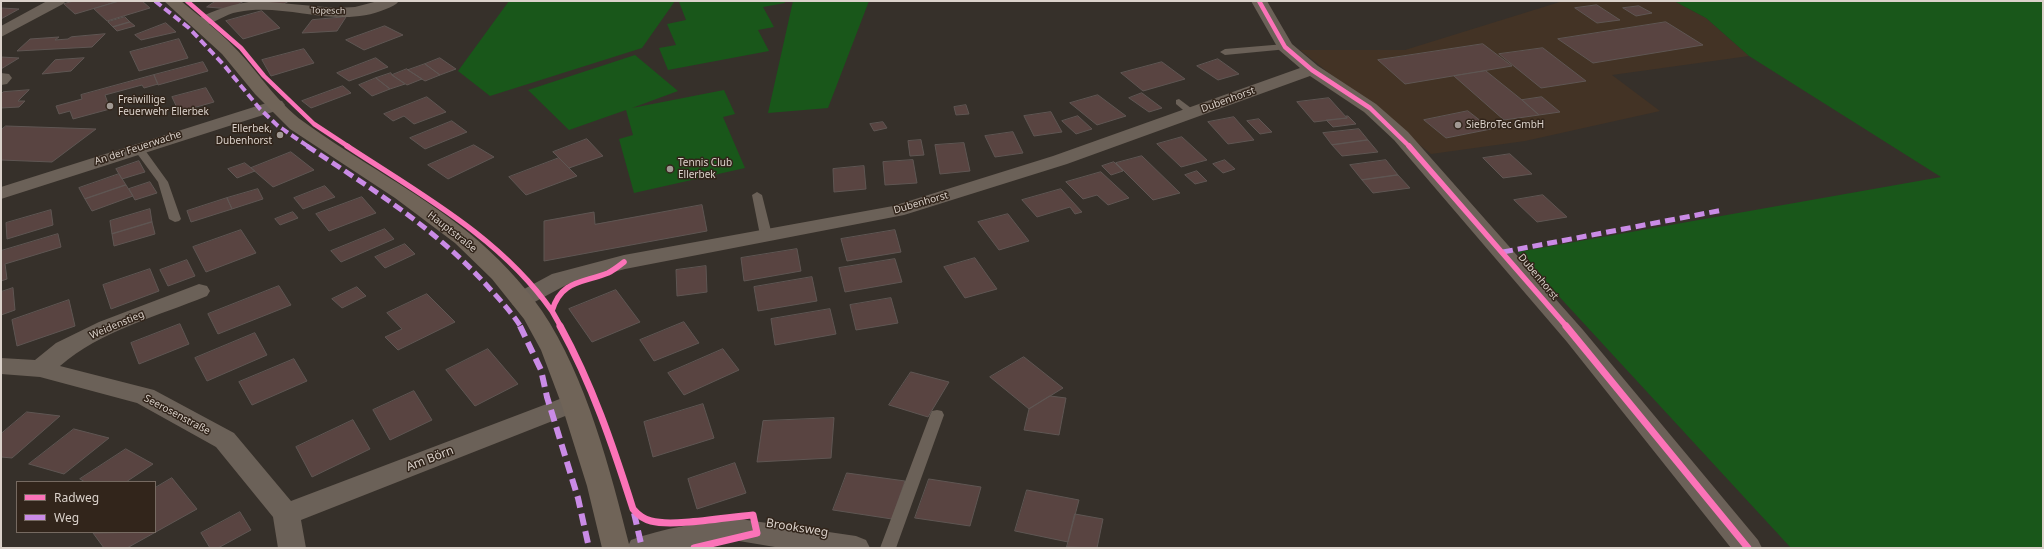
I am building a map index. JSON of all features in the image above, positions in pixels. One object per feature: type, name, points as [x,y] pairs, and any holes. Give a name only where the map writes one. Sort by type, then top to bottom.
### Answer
[{"type":"main road","name":"Hauptstraße","points":[[172,1],[199,23],[228,50],[276,105],[296,125],[402,194],[462,238],[500,274],[533,315],[553,350],[574,403],[601,486],[616,548]]},
{"type":"street","points":[[1,32],[58,1]]},
{"type":"street","name":"Topesch","points":[[199,23],[244,4],[335,12],[372,9],[391,1]]},
{"type":"street","name":"Dubenhorst","points":[[1258,1],[1285,47],[1312,70],[1370,108],[1401,136],[1565,324],[1748,548]]},
{"type":"street","name":"Dubenhorst","points":[[521,300],[560,279],[624,262],[897,211],[1060,160],[1186,108],[1312,70]]},
{"type":"street","name":"An der Feuerwache","points":[[1,192],[276,105]]},
{"type":"street","name":"Weidenstieg","points":[[40,369],[64,349],[107,327],[199,291]]},
{"type":"street","name":"Seerosenstraße","points":[[1,366],[40,369],[145,396],[225,440],[286,514],[292,548]]},
{"type":"street","name":"Am Börn","points":[[286,514],[574,403]]},
{"type":"street","name":"Brooksweg","points":[[641,548],[688,536],[734,530],[856,548]]},
{"type":"lane","points":[[1225,52],[1285,47]]},
{"type":"lane","points":[[138,148],[163,182],[175,218]]},
{"type":"lane","points":[[757,195],[766,236]]},
{"type":"lane","points":[[888,548],[937,415]]},
{"type":"shaded area","points":[[1563,1],[1674,1],[1706,18],[1749,56],[1612,75],[1660,111],[1525,141],[1431,154],[1300,50],[1405,50]]},
{"type":"green space","points":[[509,1],[675,1],[642,48],[490,96],[458,71]]},
{"type":"green space","points":[[784,1],[785,3],[763,7],[774,27],[758,30],[769,51],[668,70],[659,48],[676,45],[667,24],[686,20],[679,2]]},
{"type":"green space","points":[[793,1],[869,1],[828,108],[768,113]]},
{"type":"green space","points":[[1674,1],[2043,1],[2043,548],[1791,548],[1518,252],[1941,177],[1749,56],[1706,18]]},
{"type":"green space","points":[[635,55],[678,91],[632,108],[724,90],[735,114],[723,117],[745,168],[634,193],[619,139],[633,135],[626,110],[569,130],[528,90]]},
{"type":"building","points":[[74,1],[119,1],[75,14],[64,4]]},
{"type":"building","points":[[119,1],[142,1],[150,8],[107,21],[94,9]]},
{"type":"building","points":[[216,1],[244,1],[230,9],[207,7]]},
{"type":"building","points":[[257,1],[289,1],[280,6],[253,3]]},
{"type":"building","points":[[1597,5],[1620,20],[1597,23],[1575,8]]},
{"type":"building","points":[[1639,6],[1652,13],[1636,16],[1623,8]]},
{"type":"building","points":[[1,8],[19,9],[1,19]]},
{"type":"building","points":[[262,11],[280,28],[243,39],[226,21]]},
{"type":"building","points":[[125,17],[130,22],[113,27],[108,22]]},
{"type":"building","points":[[346,17],[337,31],[302,33],[312,20]]},
{"type":"building","points":[[130,22],[135,26],[117,31],[113,27]]},
{"type":"building","points":[[1666,22],[1703,45],[1593,63],[1558,39]]},
{"type":"building","points":[[166,23],[176,32],[141,40],[135,35]]},
{"type":"building","points":[[385,26],[403,35],[364,50],[346,40]]},
{"type":"building","points":[[105,34],[92,47],[17,51],[30,39],[59,37],[55,40]]},
{"type":"building","points":[[179,39],[188,58],[139,71],[130,52]]},
{"type":"building","points":[[1483,44],[1512,66],[1405,84],[1378,60]]},
{"type":"building","points":[[1543,48],[1586,81],[1541,88],[1499,54]]},
{"type":"building","points":[[304,49],[314,63],[271,76],[262,60]]},
{"type":"building","points":[[1,57],[19,58],[1,69]]},
{"type":"building","points":[[84,58],[71,71],[42,74],[55,60]]},
{"type":"building","points":[[376,58],[388,67],[349,81],[337,73]]},
{"type":"building","points":[[440,58],[456,69],[440,75],[425,64]]},
{"type":"building","points":[[1218,59],[1239,74],[1218,80],[1197,66]]},
{"type":"building","points":[[203,62],[208,71],[158,85],[154,75]]},
{"type":"building","points":[[1162,62],[1185,79],[1143,91],[1121,73]]},
{"type":"building","points":[[425,64],[440,75],[425,81],[408,70]]},
{"type":"building","points":[[407,69],[422,79],[407,85],[392,75]]},
{"type":"building","points":[[1486,71],[1539,115],[1504,120],[1454,76]]},
{"type":"building","points":[[391,73],[405,84],[390,89],[376,78]]},
{"type":"building","points":[[154,75],[158,84],[144,88],[142,85],[105,95],[110,109],[73,119],[70,111],[59,114],[56,106],[82,99],[81,95]]},
{"type":"building","points":[[376,78],[390,89],[372,96],[359,85]]},
{"type":"building","points":[[343,86],[351,93],[311,108],[302,101]]},
{"type":"building","points":[[206,88],[214,102],[179,112],[172,97]]},
{"type":"building","points":[[29,90],[18,101],[25,101],[19,107],[1,108],[1,94],[3,92]]},
{"type":"building","points":[[1142,93],[1162,108],[1149,112],[1129,98]]},
{"type":"building","points":[[1098,95],[1126,116],[1097,125],[1070,103]]},
{"type":"building","points":[[427,97],[446,112],[414,124],[404,116],[393,121],[384,114]]},
{"type":"building","points":[[1542,97],[1560,112],[1539,115],[1522,100]]},
{"type":"building","points":[[1329,98],[1347,118],[1314,122],[1297,102]]},
{"type":"building","points":[[966,105],[969,114],[956,115],[954,107]]},
{"type":"building","name":"SieBroTec GmbH","points":[[1468,111],[1491,129],[1446,138],[1424,120]]},
{"type":"building","points":[[1051,112],[1062,132],[1034,136],[1024,116]]},
{"type":"building","points":[[1078,116],[1092,129],[1076,134],[1062,121]]},
{"type":"building","points":[[1346,116],[1348,116],[1356,124],[1333,127],[1326,120],[1347,118]]},
{"type":"building","points":[[1234,117],[1254,140],[1228,144],[1208,122]]},
{"type":"building","points":[[1259,119],[1272,132],[1260,134],[1247,121]]},
{"type":"building","points":[[452,121],[467,132],[425,149],[410,138]]},
{"type":"building","points":[[883,122],[887,128],[874,131],[870,124]]},
{"type":"building","points":[[6,126],[96,129],[52,162],[1,160],[1,130]]},
{"type":"building","points":[[1359,129],[1368,140],[1332,145],[1323,133]]},
{"type":"building","points":[[1013,132],[1023,153],[995,157],[985,136]]},
{"type":"building","points":[[1182,137],[1207,160],[1181,167],[1157,144]]},
{"type":"building","points":[[587,139],[603,156],[569,168],[553,152]]},
{"type":"building","points":[[921,140],[924,155],[910,156],[908,141]]},
{"type":"building","points":[[1368,140],[1378,152],[1342,156],[1332,145]]},
{"type":"building","points":[[964,143],[970,171],[940,174],[935,145]]},
{"type":"building","points":[[474,145],[494,157],[448,179],[428,165]]},
{"type":"building","points":[[291,152],[314,170],[273,187],[251,168]]},
{"type":"building","points":[[1510,154],[1532,174],[1503,178],[1483,158]]},
{"type":"building","points":[[1142,156],[1180,193],[1153,200],[1116,163]]},
{"type":"building","points":[[559,158],[577,176],[526,195],[509,177]]},
{"type":"building","points":[[913,160],[917,183],[885,185],[883,162]]},
{"type":"building","points":[[1225,160],[1235,169],[1223,173],[1213,164]]},
{"type":"building","points":[[1386,160],[1398,175],[1362,180],[1350,165]]},
{"type":"building","points":[[139,161],[145,172],[122,179],[116,169]]},
{"type":"building","points":[[1114,162],[1123,171],[1111,175],[1102,166]]},
{"type":"building","points":[[245,163],[255,171],[237,178],[228,169]]},
{"type":"building","points":[[864,166],[866,189],[834,192],[833,169]]},
{"type":"building","points":[[1197,171],[1207,181],[1195,184],[1185,175]]},
{"type":"building","points":[[1101,172],[1129,198],[1108,205],[1097,195],[1083,199],[1066,182]]},
{"type":"building","points":[[119,174],[126,185],[85,199],[79,188]]},
{"type":"building","points":[[1398,175],[1410,188],[1373,193],[1362,180]]},
{"type":"building","points":[[150,182],[157,193],[135,200],[129,189]]},
{"type":"building","points":[[126,185],[133,196],[92,211],[85,199]]},
{"type":"building","points":[[325,186],[335,197],[303,209],[294,198]]},
{"type":"building","points":[[258,189],[263,199],[232,209],[227,198]]},
{"type":"building","points":[[1061,189],[1082,212],[1075,214],[1070,207],[1037,217],[1022,200]]},
{"type":"building","points":[[1543,195],[1567,217],[1537,222],[1514,200]]},
{"type":"building","points":[[362,197],[376,213],[329,231],[316,214]]},
{"type":"building","points":[[227,198],[232,209],[191,222],[187,211]]},
{"type":"building","points":[[702,205],[707,231],[544,261],[544,221],[594,212],[595,224]]},
{"type":"building","points":[[150,209],[152,222],[112,234],[110,221]]},
{"type":"building","points":[[51,210],[53,225],[7,239],[6,223]]},
{"type":"building","points":[[293,212],[298,218],[280,225],[275,219]]},
{"type":"building","points":[[1008,214],[1029,241],[999,250],[978,222]]},
{"type":"building","points":[[152,222],[155,234],[114,246],[112,234]]},
{"type":"building","points":[[385,229],[394,239],[341,262],[331,251]]},
{"type":"building","points":[[241,230],[256,253],[206,272],[193,247]]},
{"type":"building","points":[[895,230],[901,252],[847,261],[841,239]]},
{"type":"building","points":[[58,234],[61,247],[5,264],[7,279],[1,281],[1,251]]},
{"type":"building","points":[[405,244],[415,254],[385,268],[375,257]]},
{"type":"building","points":[[797,249],[801,271],[744,281],[741,258]]},
{"type":"building","points":[[975,258],[997,289],[965,298],[944,267]]},
{"type":"building","points":[[895,259],[902,282],[845,292],[839,268]]},
{"type":"building","points":[[187,260],[195,276],[168,286],[160,270]]},
{"type":"building","points":[[706,266],[707,292],[677,296],[676,270]]},
{"type":"building","points":[[150,269],[159,291],[111,309],[103,285]]},
{"type":"building","points":[[812,277],[817,301],[758,311],[754,287]]},
{"type":"building","points":[[279,286],[291,305],[218,334],[208,314]]},
{"type":"building","points":[[357,287],[366,296],[342,308],[332,299]]},
{"type":"building","points":[[13,288],[15,310],[1,315],[1,292]]},
{"type":"building","points":[[616,290],[640,322],[592,342],[569,309]]},
{"type":"building","points":[[427,294],[455,322],[398,350],[385,337],[402,329],[387,313]]},
{"type":"building","points":[[891,298],[898,323],[856,330],[850,305]]},
{"type":"building","points":[[69,300],[75,326],[17,346],[12,320]]},
{"type":"building","points":[[830,309],[836,334],[775,345],[771,319]]},
{"type":"building","points":[[684,322],[699,343],[654,361],[640,340]]},
{"type":"building","points":[[180,324],[189,344],[139,364],[131,343]]},
{"type":"building","points":[[255,333],[267,355],[207,381],[195,358]]},
{"type":"building","points":[[488,349],[518,384],[475,406],[446,370]]},
{"type":"building","points":[[723,349],[739,370],[684,395],[668,373]]},
{"type":"building","points":[[1024,357],[1063,388],[1029,409],[990,377]]},
{"type":"building","points":[[294,359],[307,381],[252,405],[239,382]]},
{"type":"building","points":[[911,372],[949,382],[928,417],[889,405]]},
{"type":"building","points":[[414,391],[432,420],[390,440],[373,410]]},
{"type":"building","points":[[1050,396],[1066,398],[1059,435],[1024,430],[1029,409]]},
{"type":"building","points":[[703,404],[714,438],[653,457],[644,422]]},
{"type":"building","points":[[27,412],[60,416],[12,458],[1,457],[1,434]]},
{"type":"building","points":[[834,418],[831,458],[757,462],[763,421]]},
{"type":"building","points":[[353,420],[370,449],[312,477],[296,447]]},
{"type":"building","points":[[74,429],[109,438],[64,474],[29,464]]},
{"type":"building","points":[[126,449],[153,464],[128,481],[83,481],[80,479]]},
{"type":"building","points":[[735,463],[746,493],[697,509],[688,479]]},
{"type":"building","points":[[847,473],[905,481],[892,519],[833,510]]},
{"type":"building","points":[[172,478],[197,509],[156,532],[156,487]]},
{"type":"building","points":[[929,479],[981,487],[970,526],[915,518]]},
{"type":"building","points":[[1027,490],[1079,500],[1068,542],[1015,531]]},
{"type":"building","points":[[240,512],[251,530],[218,548],[210,548],[201,533]]},
{"type":"building","points":[[1075,514],[1103,519],[1097,548],[1067,547]]},
{"type":"building","points":[[93,533],[154,533],[127,548],[104,548]]},
{"type":"marked path","points":[[155,1],[189,28],[223,64],[260,109],[278,126],[397,206],[441,240],[476,273],[508,309],[520,326],[541,370],[547,397],[578,498],[589,548]]},
{"type":"marked path","points":[[1503,252],[1723,210]]},
{"type":"marked path","points":[[634,513],[642,548]]},
{"type":"cycle path","points":[[187,1],[241,48],[264,76],[314,124],[469,226],[521,272],[538,291],[552,311]]},
{"type":"cycle path","points":[[1259,1],[1285,47],[1312,70],[1370,108],[1401,136],[1575,336],[1748,548]]},
{"type":"cycle path","points":[[624,262],[608,273],[581,281],[565,289],[559,294],[552,311],[588,383],[617,458],[633,509],[639,516],[651,521],[667,523],[753,515],[757,533],[694,548]]},
{"type":"place","name":"Freiwillige Feuerwehr Ellerbek","points":[[110,106]]},
{"type":"place","name":"SieBroTec GmbH","points":[[1458,125]]},
{"type":"place","name":"Ellerbek, Dubenhorst","points":[[280,135]]},
{"type":"place","name":"Tennis Club Ellerbek","points":[[670,169]]}]
